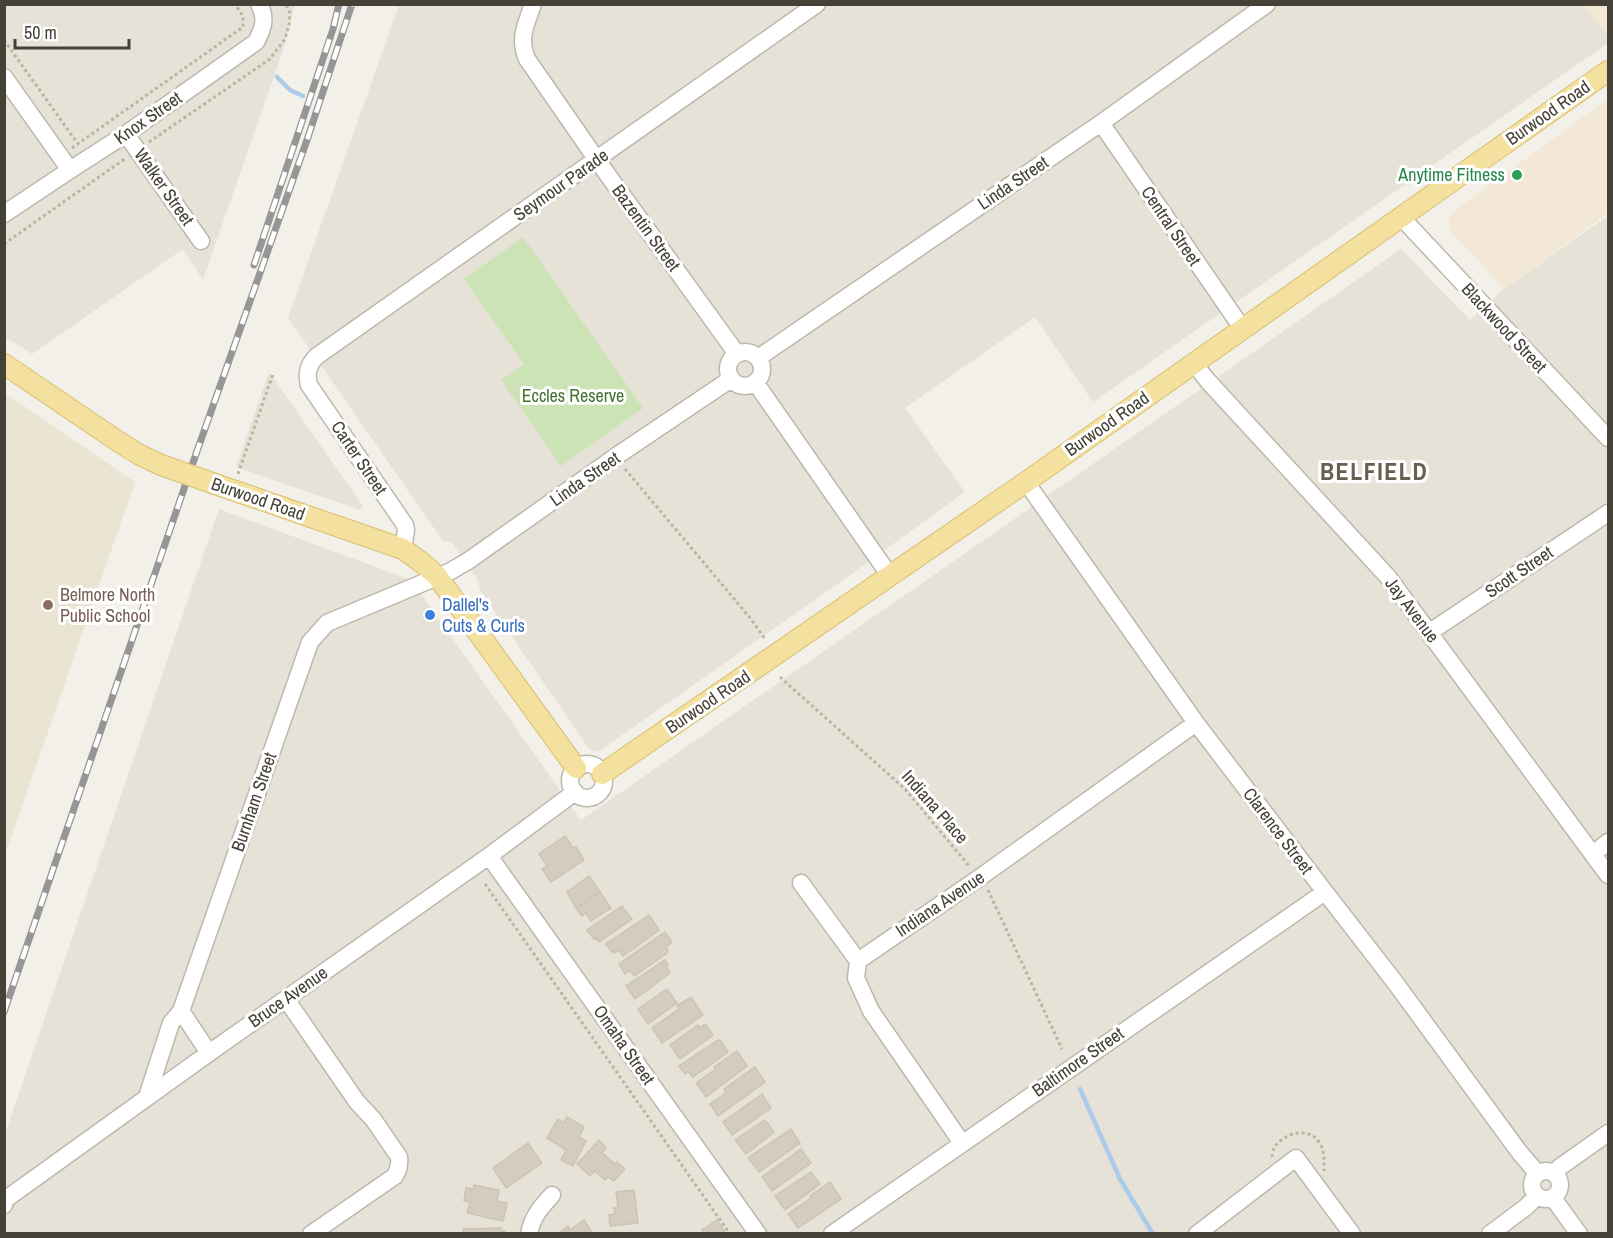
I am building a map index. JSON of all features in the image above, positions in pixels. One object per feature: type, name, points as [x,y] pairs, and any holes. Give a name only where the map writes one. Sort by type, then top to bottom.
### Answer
[{"type":"main road","name":"Burwood Road","points":[[602,774],[1026,482],[1608,71]]},
{"type":"main road","name":"Burwood Road","points":[[4,364],[119,442],[160,465],[403,549],[437,576],[576,768]]},
{"type":"street","name":"Knox Street","points":[[4,214],[65,163],[126,134],[256,42],[263,27],[262,8],[259,4]]},
{"type":"street","name":"Bazentin Street","points":[[532,4],[522,40],[527,58],[597,160],[737,354]]},
{"type":"street","name":"Seymour Parade","points":[[308,368],[317,356],[597,160],[795,11],[817,4]]},
{"type":"street","name":"Linda Street","points":[[758,358],[1101,123],[1267,4]]},
{"type":"street","points":[[4,77],[65,163]]},
{"type":"street","name":"Central Street","points":[[1101,123],[1242,328]]},
{"type":"street","name":"Walker Street","points":[[126,134],[201,241]]},
{"type":"street","name":"Blackwood Street","points":[[1401,217],[1608,438]]},
{"type":"street","points":[[748,352],[758,358],[762,368],[761,373],[750,385],[740,385],[731,379],[728,364],[737,354],[748,352]]},
{"type":"street","name":"Jay Avenue","points":[[1194,363],[1388,577],[1608,875]]},
{"type":"street","name":"Carter Street","points":[[308,368],[309,385],[405,525],[403,549]]},
{"type":"street","name":"Linda Street","points":[[437,576],[468,561],[615,457],[731,379]]},
{"type":"street","points":[[755,382],[890,576]]},
{"type":"street","name":"Clarence Street","points":[[1026,482],[1196,723],[1394,981],[1520,1153],[1546,1174]]},
{"type":"street","name":"Scott Street","points":[[1430,632],[1608,513]]},
{"type":"street","name":"Burnham Street","points":[[147,1097],[171,1023],[181,1011],[310,642],[327,623],[437,576]]},
{"type":"street","name":"Indiana Avenue","points":[[858,961],[1196,723]]},
{"type":"street","points":[[590,764],[602,774],[603,785],[597,794],[588,798],[582,797],[570,786],[570,780],[576,768],[590,764]]},
{"type":"street","name":"Bruce Avenue","points":[[4,1205],[6,1200],[147,1097],[489,856],[575,792]]},
{"type":"street","points":[[1593,854],[1608,842]]},
{"type":"street","name":"Omaha Street","points":[[489,856],[758,1233]]},
{"type":"street","points":[[801,883],[858,961],[856,978],[871,1011],[962,1143]]},
{"type":"street","name":"Baltimore Street","points":[[832,1233],[1325,892]]},
{"type":"street","points":[[286,999],[357,1102],[380,1129],[399,1157],[399,1167],[395,1176],[311,1233]]},
{"type":"street","points":[[181,1011],[209,1053]]},
{"type":"street","points":[[1579,1233],[1545,1197],[1532,1189],[1533,1180],[1560,1167],[1608,1133]]},
{"type":"street","points":[[1197,1233],[1296,1158],[1352,1233]]},
{"type":"street","points":[[1490,1233],[1526,1207],[1545,1197],[1557,1195],[1560,1182],[1546,1174]]},
{"type":"street","points":[[529,1233],[532,1220],[552,1195]]},
{"type":"path","points":[[65,163],[78,144],[243,27],[243,16],[235,4]]},
{"type":"path","points":[[4,244],[270,59],[282,45],[289,25],[290,13],[286,4]]},
{"type":"path","points":[[4,40],[78,144]]},
{"type":"path","points":[[236,479],[273,374]]},
{"type":"path","points":[[615,457],[751,619],[765,639]]},
{"type":"path","name":"Indiana Place","points":[[780,677],[906,790],[990,891],[1062,1048]]},
{"type":"path","points":[[485,884],[730,1233]]},
{"type":"shaded area","points":[[1583,4],[1608,35],[1608,43],[1093,402],[1035,317],[905,408],[965,492],[598,752],[590,750],[480,590],[478,580],[452,543],[443,541],[288,318],[399,5]]},
{"type":"shaded area","points":[[4,5],[295,5],[282,53],[203,280],[183,249],[32,354],[5,337]]},
{"type":"shaded area","points":[[1583,5],[1608,5],[1608,35]]},
{"type":"shaded area","points":[[1608,99],[1608,213],[1504,289],[1450,230],[1448,221],[1455,210]]},
{"type":"shaded area","points":[[1608,216],[1608,1233],[5,1234],[5,1134],[219,509],[411,580],[581,820],[1401,249],[1470,320],[1504,289]]},
{"type":"shaded area","points":[[269,372],[363,506],[360,510],[236,467]]},
{"type":"shaded area","name":"Belmore North Public School","points":[[5,393],[135,482],[5,855]]},
{"type":"green space","name":"Eccles Reserve","points":[[523,237],[643,408],[561,466],[501,380],[524,364],[464,279]]},
{"type":"building","points":[[565,836],[584,860],[551,882],[542,869],[547,866],[539,854]]},
{"type":"building","points":[[589,876],[600,892],[576,908],[567,892]]},
{"type":"building","points":[[600,892],[611,908],[591,921],[586,913],[582,916],[576,908]]},
{"type":"building","points":[[622,906],[632,919],[599,942],[596,938],[594,939],[587,930]]},
{"type":"building","points":[[649,915],[659,930],[623,956],[619,950],[612,952],[606,944]]},
{"type":"building","points":[[665,932],[672,942],[666,947],[668,950],[666,954],[634,976],[630,970],[625,974],[619,964]]},
{"type":"building","points":[[665,960],[670,973],[635,999],[626,986]]},
{"type":"building","points":[[667,989],[677,1003],[648,1024],[638,1009]]},
{"type":"building","points":[[691,997],[703,1015],[662,1043],[652,1028],[679,1009],[677,1006]]},
{"type":"building","points":[[705,1024],[713,1035],[680,1059],[670,1045],[698,1025],[700,1028]]},
{"type":"building","points":[[718,1040],[728,1052],[693,1077],[688,1071],[685,1074],[679,1066]]},
{"type":"building","points":[[737,1051],[747,1066],[706,1097],[696,1083]]},
{"type":"building","points":[[755,1067],[765,1082],[718,1116],[710,1104],[726,1093],[724,1089]]},
{"type":"building","points":[[762,1094],[771,1108],[732,1135],[723,1122]]},
{"type":"building","points":[[567,1117],[584,1127],[579,1137],[586,1141],[573,1166],[561,1160],[566,1150],[547,1138],[558,1119],[563,1123]]},
{"type":"building","points":[[765,1120],[774,1132],[746,1154],[735,1140]]},
{"type":"building","points":[[791,1129],[800,1143],[759,1172],[748,1158]]},
{"type":"building","points":[[599,1140],[606,1148],[602,1153],[625,1169],[614,1181],[608,1177],[605,1180],[595,1171],[590,1176],[577,1164]]},
{"type":"building","points":[[528,1143],[542,1163],[506,1188],[493,1168]]},
{"type":"building","points":[[801,1149],[811,1163],[772,1191],[762,1177]]},
{"type":"building","points":[[811,1172],[820,1184],[785,1210],[775,1196]]},
{"type":"building","points":[[830,1182],[841,1199],[798,1228],[788,1214]]},
{"type":"building","points":[[474,1185],[499,1190],[497,1201],[507,1203],[503,1221],[467,1213],[470,1202],[464,1201],[466,1188],[473,1189]]},
{"type":"building","points":[[634,1190],[638,1223],[610,1226],[609,1215],[615,1214],[614,1208],[618,1208],[616,1192]]},
{"type":"building","points":[[584,1220],[593,1234],[558,1234],[568,1226],[570,1230]]},
{"type":"building","points":[[717,1220],[726,1234],[704,1234],[702,1230]]},
{"type":"building","points":[[501,1228],[505,1234],[463,1234],[463,1229]]},
{"type":"waterway","points":[[277,77],[290,90],[303,96]]},
{"type":"waterway","points":[[1080,1089],[1120,1179],[1153,1234]]},
{"type":"railway","points":[[254,265],[333,29],[339,4]]},
{"type":"railway","points":[[4,1012],[307,140],[352,4]]},
{"type":"place","name":"Anytime Fitness","points":[[1517,175]]},
{"type":"place","name":"Belmore North Public School","points":[[48,605]]},
{"type":"place","name":"Dallel's Cuts & Curls","points":[[430,615]]},
{"type":"district","name":"BELFIELD","points":[[1374,472]]}]
